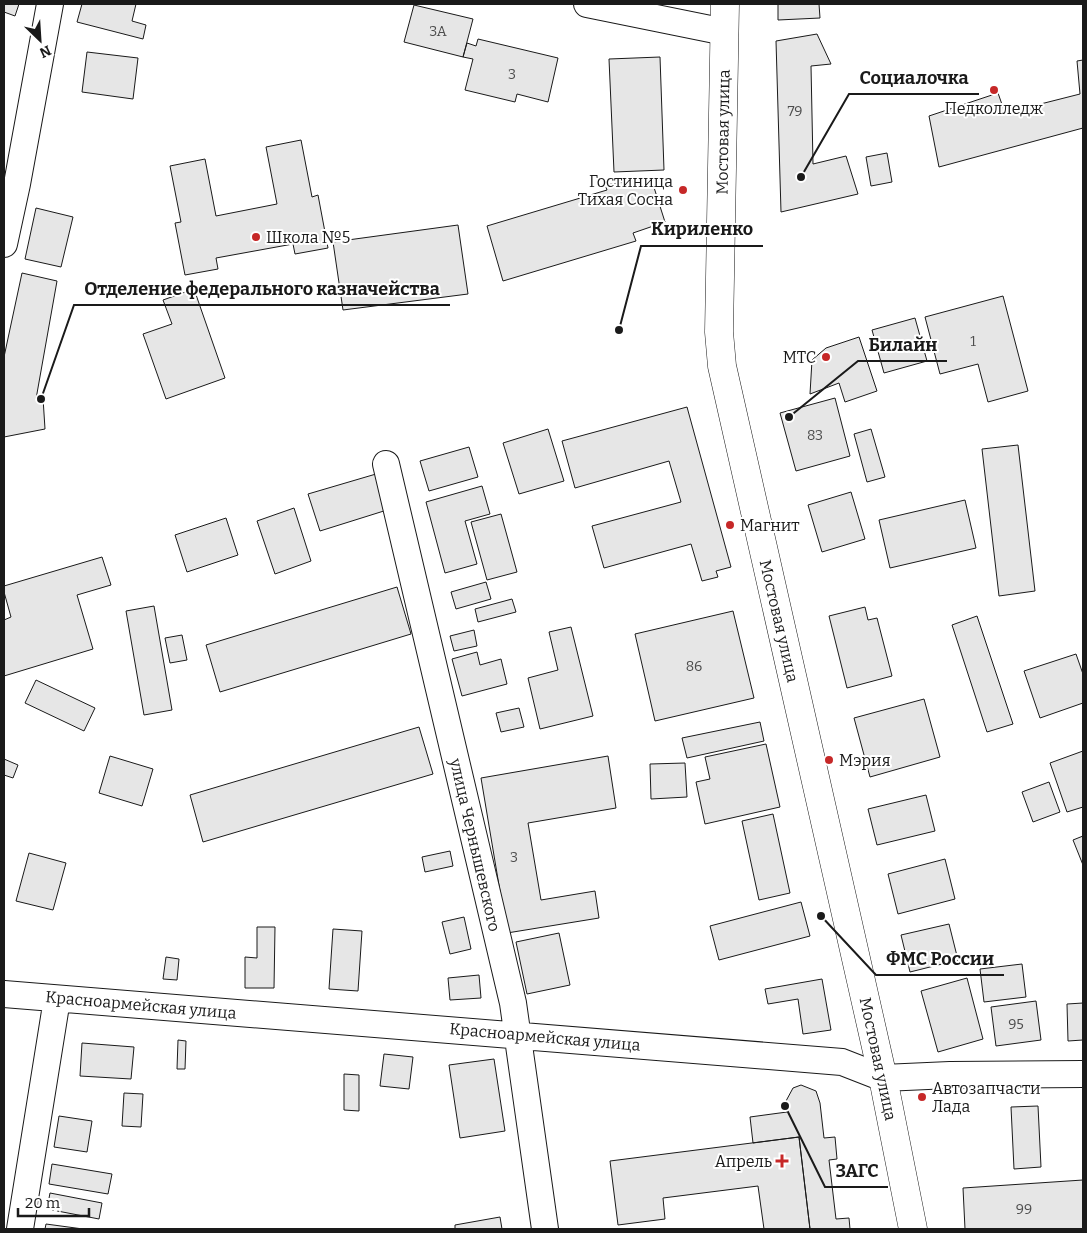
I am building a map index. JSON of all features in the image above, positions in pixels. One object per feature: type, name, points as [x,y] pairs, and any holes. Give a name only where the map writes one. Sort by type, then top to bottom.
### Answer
[{"type":"main road","name":"Мостовая улица","points":[[725,4],[719,332],[722,366],[883,1078],[913,1229]]},
{"type":"street","points":[[4,244],[10,181],[50,4]]},
{"type":"street","points":[[587,4],[725,32]]},
{"type":"street","name":"улица Чернышевского","points":[[386,464],[512,1003],[545,1229]]},
{"type":"street","name":"Красноармейская улица","points":[[4,994],[842,1062],[883,1078],[950,1075],[1083,1074]]},
{"type":"street","points":[[20,1229],[57,999]]},
{"type":"building","points":[[4,4],[19,4],[15,16],[4,12]]},
{"type":"building","points":[[82,4],[136,4],[132,21],[146,25],[143,39],[77,22]]},
{"type":"building","points":[[778,4],[819,4],[820,18],[778,20]]},
{"type":"building","points":[[414,5],[473,19],[463,57],[404,42]]},
{"type":"building","points":[[817,34],[831,64],[811,66],[813,164],[846,156],[858,194],[781,212],[776,41]]},
{"type":"building","points":[[478,39],[558,58],[548,102],[517,94],[515,102],[465,90],[473,59],[463,57],[467,43],[476,46]]},
{"type":"building","points":[[87,52],[138,58],[133,99],[82,92]]},
{"type":"building","points":[[660,57],[664,170],[614,172],[609,59]]},
{"type":"building","points":[[1083,60],[1083,128],[939,167],[929,116],[998,93],[1005,113],[1080,94],[1077,61]]},
{"type":"building","points":[[301,140],[312,197],[318,195],[328,248],[295,254],[293,244],[216,258],[218,269],[185,275],[175,223],[181,222],[170,166],[205,159],[216,216],[277,204],[266,147]]},
{"type":"building","points":[[887,153],[892,182],[871,186],[866,157]]},
{"type":"building","points":[[651,178],[665,222],[633,233],[636,241],[503,281],[487,226],[607,190],[605,185]]},
{"type":"building","points":[[36,208],[73,217],[61,267],[25,259]]},
{"type":"building","points":[[458,225],[468,294],[343,310],[333,242]]},
{"type":"building","points":[[22,273],[57,281],[36,399],[43,398],[45,429],[4,437],[4,357]]},
{"type":"building","points":[[194,289],[225,378],[166,399],[143,334],[172,324],[163,300]]},
{"type":"building","points":[[1003,296],[1028,391],[988,402],[978,364],[940,374],[925,317]]},
{"type":"building","points":[[915,318],[927,361],[884,373],[872,330]]},
{"type":"building","points":[[859,337],[877,391],[845,402],[839,383],[810,394],[812,360],[826,348]]},
{"type":"building","points":[[835,398],[850,456],[796,471],[780,413]]},
{"type":"building","points":[[687,407],[731,567],[716,571],[718,577],[702,581],[691,544],[604,568],[592,526],[681,502],[669,461],[575,488],[562,441]]},
{"type":"building","points":[[548,429],[564,481],[519,494],[503,443]]},
{"type":"building","points":[[871,429],[885,477],[867,482],[854,434]]},
{"type":"building","points":[[1018,445],[1035,591],[999,596],[982,449]]},
{"type":"building","points":[[469,447],[478,477],[429,491],[420,461]]},
{"type":"building","points":[[376,474],[387,510],[320,531],[308,494]]},
{"type":"building","points":[[482,486],[490,514],[465,521],[477,564],[445,573],[426,502]]},
{"type":"building","points":[[851,492],[865,539],[822,552],[808,505]]},
{"type":"building","points":[[965,500],[976,548],[890,568],[879,520]]},
{"type":"building","points":[[294,508],[311,561],[275,574],[257,521]]},
{"type":"building","points":[[501,514],[517,572],[487,580],[471,522]]},
{"type":"building","points":[[226,518],[238,555],[187,572],[175,535]]},
{"type":"building","points":[[102,557],[111,585],[77,595],[93,649],[4,676],[4,620],[11,617],[4,586]]},
{"type":"building","points":[[486,582],[491,599],[456,609],[451,592]]},
{"type":"building","points":[[397,587],[411,634],[220,692],[206,645]]},
{"type":"building","points":[[512,599],[516,612],[478,622],[475,609]]},
{"type":"building","points":[[154,606],[172,710],[144,715],[126,611]]},
{"type":"building","points":[[865,607],[868,620],[877,618],[892,676],[847,688],[829,616]]},
{"type":"building","points":[[733,611],[754,698],[655,721],[635,634]]},
{"type":"building","points":[[977,616],[1013,724],[987,732],[952,625]]},
{"type":"building","points":[[571,627],[593,716],[540,729],[528,678],[558,670],[549,632]]},
{"type":"building","points":[[474,630],[477,646],[454,651],[450,636]]},
{"type":"building","points":[[182,635],[187,660],[170,663],[165,638]]},
{"type":"building","points":[[477,652],[480,665],[501,659],[507,684],[462,696],[452,659]]},
{"type":"building","points":[[1076,654],[1083,674],[1083,703],[1040,718],[1024,671]]},
{"type":"building","points":[[36,680],[95,708],[84,731],[25,703]]},
{"type":"building","points":[[924,699],[940,757],[870,777],[854,718]]},
{"type":"building","points":[[519,708],[524,727],[501,732],[496,713]]},
{"type":"building","points":[[760,722],[764,741],[687,758],[682,738]]},
{"type":"building","points":[[419,727],[433,774],[203,842],[190,795]]},
{"type":"building","points":[[766,744],[780,807],[705,824],[696,782],[710,779],[705,757]]},
{"type":"building","points":[[1083,751],[1083,807],[1067,812],[1050,763]]},
{"type":"building","points":[[110,756],[153,769],[142,806],[99,793]]},
{"type":"building","points":[[608,756],[616,808],[528,823],[541,900],[595,891],[599,918],[507,933],[481,778]]},
{"type":"building","points":[[4,759],[18,765],[13,778],[4,775]]},
{"type":"building","points":[[685,763],[687,797],[651,799],[650,764]]},
{"type":"building","points":[[1049,782],[1060,812],[1033,822],[1022,792]]},
{"type":"building","points":[[926,795],[935,831],[877,845],[868,809]]},
{"type":"building","points":[[773,814],[790,893],[759,900],[742,821]]},
{"type":"building","points":[[1083,836],[1083,865],[1073,840]]},
{"type":"building","points":[[450,851],[453,866],[425,872],[422,857]]},
{"type":"building","points":[[29,853],[66,863],[53,910],[16,901]]},
{"type":"building","points":[[945,859],[955,899],[898,914],[888,874]]},
{"type":"building","points":[[801,902],[810,936],[719,960],[710,926]]},
{"type":"building","points":[[464,917],[471,949],[450,954],[442,922]]},
{"type":"building","points":[[949,924],[958,960],[910,972],[901,935]]},
{"type":"building","points":[[257,927],[275,927],[274,988],[245,988],[245,957],[257,958]]},
{"type":"building","points":[[333,929],[362,931],[358,991],[329,989]]},
{"type":"building","points":[[559,933],[570,985],[527,994],[516,942]]},
{"type":"building","points":[[166,957],[179,959],[177,980],[163,979]]},
{"type":"building","points":[[1022,964],[1026,997],[984,1002],[980,969]]},
{"type":"building","points":[[479,975],[481,998],[450,1000],[448,978]]},
{"type":"building","points":[[967,978],[983,1039],[938,1052],[921,991]]},
{"type":"building","points":[[822,979],[831,1030],[803,1034],[798,999],[768,1004],[765,989]]},
{"type":"building","points":[[1036,1001],[1041,1040],[996,1046],[991,1007]]},
{"type":"building","points":[[1083,1003],[1083,1040],[1068,1041],[1067,1004]]},
{"type":"building","points":[[178,1040],[186,1041],[185,1069],[177,1069]]},
{"type":"building","points":[[82,1043],[134,1047],[131,1079],[80,1076]]},
{"type":"building","points":[[384,1054],[413,1057],[409,1089],[380,1086]]},
{"type":"building","points":[[494,1059],[505,1131],[460,1138],[449,1065]]},
{"type":"building","points":[[344,1074],[359,1075],[359,1111],[344,1110]]},
{"type":"building","points":[[801,1085],[816,1091],[820,1103],[824,1138],[835,1137],[837,1159],[829,1160],[836,1219],[849,1218],[850,1229],[810,1229],[799,1137],[753,1143],[750,1117],[787,1112],[786,1101],[793,1088]]},
{"type":"building","points":[[124,1093],[143,1094],[141,1127],[122,1126]]},
{"type":"building","points":[[1038,1106],[1041,1167],[1014,1169],[1011,1107]]},
{"type":"building","points":[[59,1116],[92,1121],[87,1152],[54,1147]]},
{"type":"building","points":[[799,1137],[810,1229],[764,1229],[758,1186],[663,1198],[665,1219],[618,1225],[610,1161]]},
{"type":"building","points":[[52,1164],[112,1174],[108,1194],[49,1184]]},
{"type":"building","points":[[1083,1180],[1083,1229],[965,1229],[963,1188]]},
{"type":"building","points":[[50,1193],[102,1203],[99,1219],[47,1209]]},
{"type":"building","points":[[500,1217],[502,1229],[455,1229],[455,1225]]},
{"type":"building","points":[[46,1224],[83,1229],[45,1229]]},
{"type":"place","name":"Педколледж","points":[[994,90]]},
{"type":"place","name":"Социалочка","points":[[801,177]]},
{"type":"place","name":"Гостиница Тихая Сосна","points":[[683,190]]},
{"type":"place","name":"Школа №5","points":[[256,237]]},
{"type":"place","name":"Кириленко","points":[[619,330]]},
{"type":"place","name":"МТС","points":[[826,357]]},
{"type":"place","name":"Отделение федерального казначейства","points":[[41,399]]},
{"type":"place","name":"Билайн","points":[[789,417]]},
{"type":"place","name":"Магнит","points":[[730,525]]},
{"type":"place","name":"Мэрия","points":[[829,760]]},
{"type":"place","name":"ФМС России","points":[[821,916]]},
{"type":"place","name":"Автозапчасти Лада","points":[[922,1097]]},
{"type":"place","name":"ЗАГС","points":[[785,1106]]},
{"type":"place","name":"Апрель","points":[[782,1161]]}]
